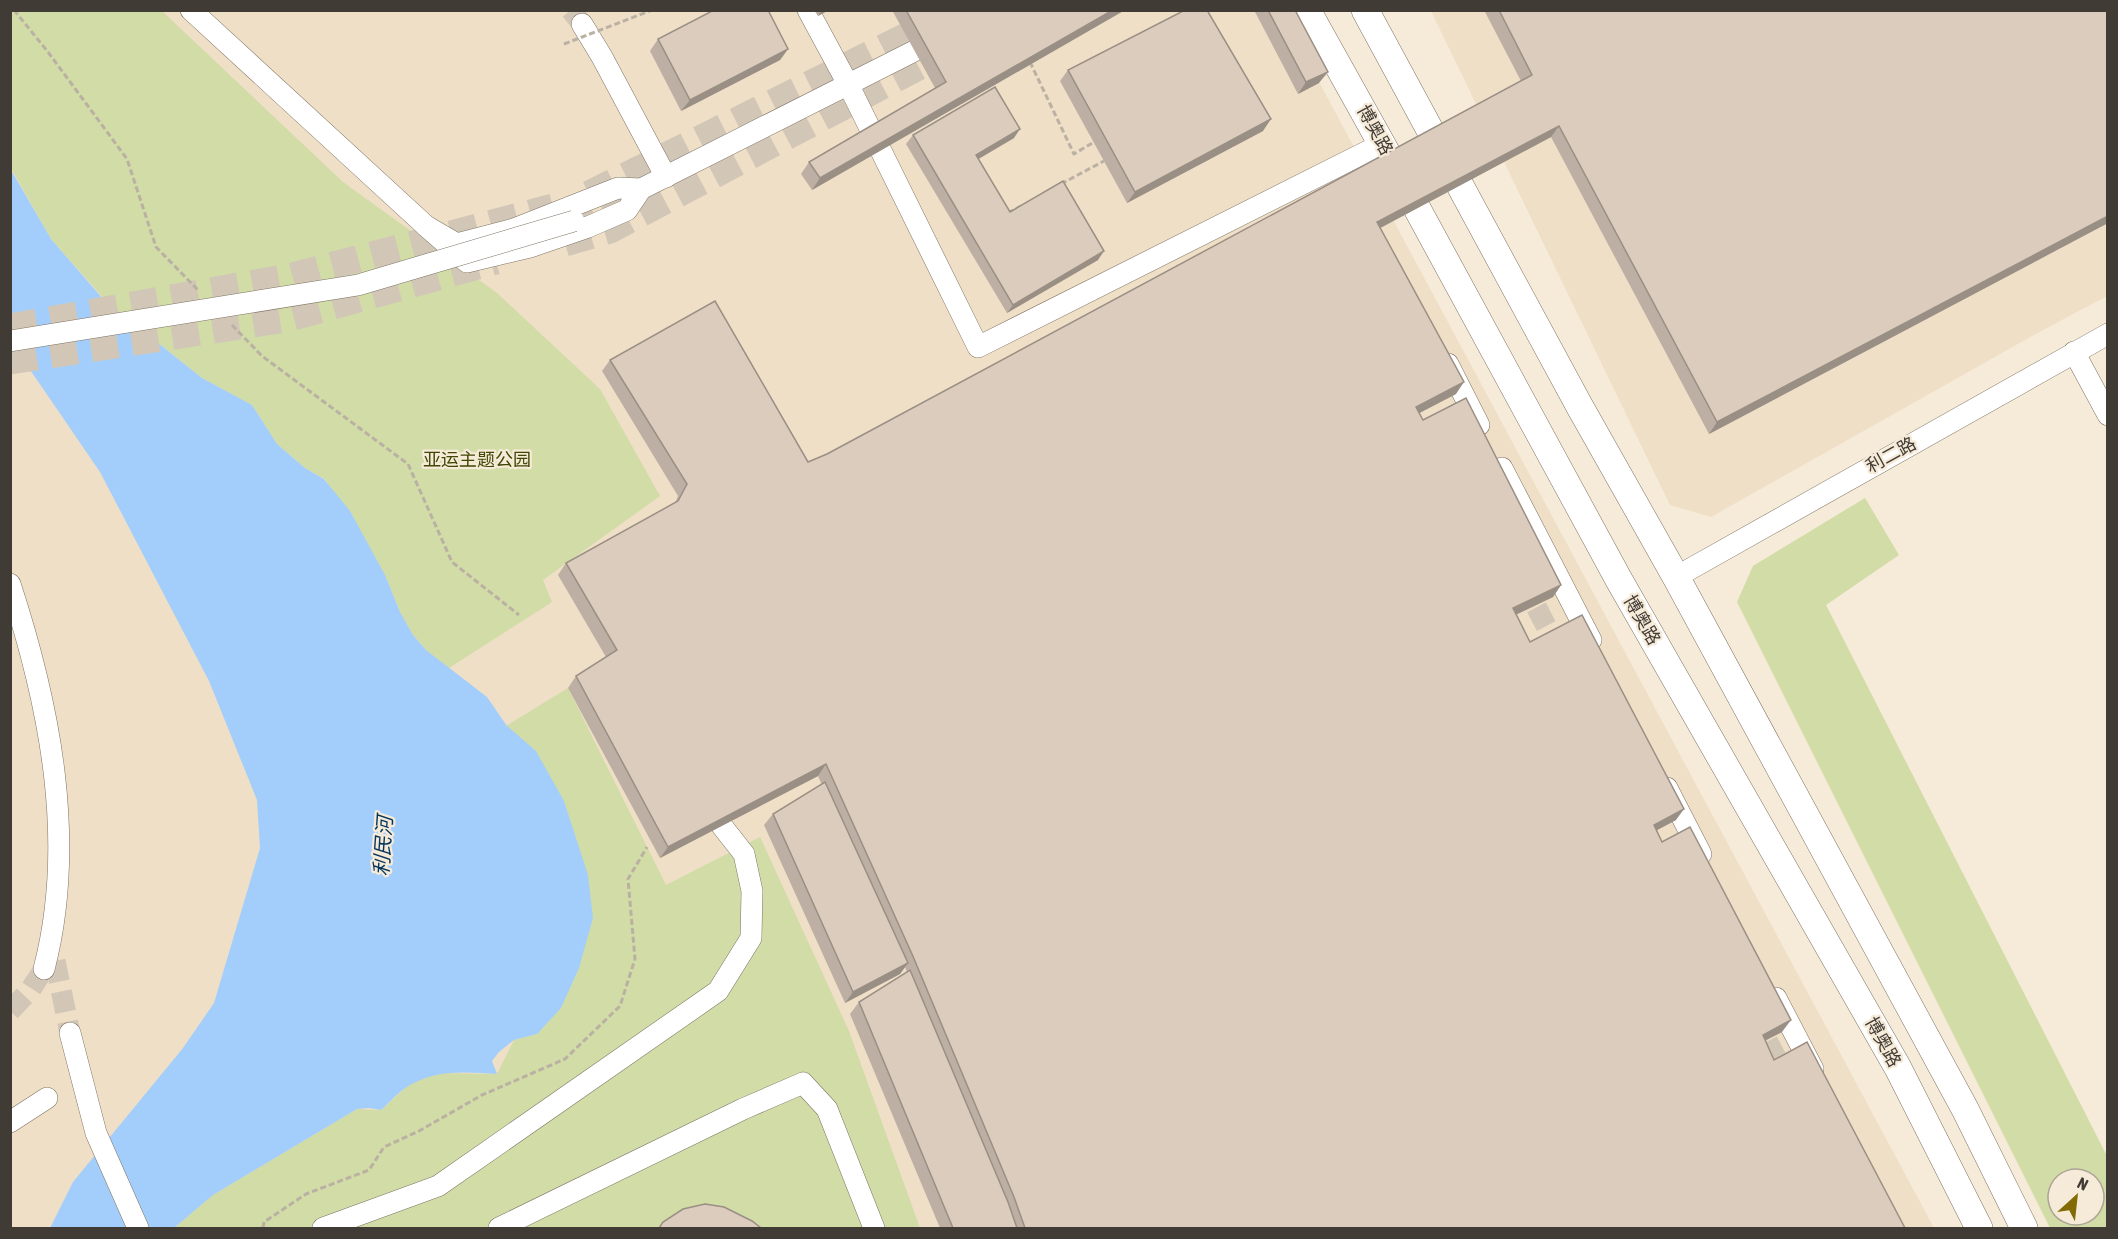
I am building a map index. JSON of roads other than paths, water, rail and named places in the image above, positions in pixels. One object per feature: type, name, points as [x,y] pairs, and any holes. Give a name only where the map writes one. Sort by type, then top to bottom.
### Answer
[{"type":"main road","name":"博奥路","points":[[1307,10],[1619,580],[1898,1068],[1979,1228]]},
{"type":"main road","points":[[1365,10],[1965,1109],[2024,1228]]},
{"type":"street","points":[[191,10],[426,226],[457,244],[514,229],[618,188],[641,189],[963,27]]},
{"type":"street","points":[[808,10],[849,86],[978,346],[1382,144]]},
{"type":"street","points":[[582,24],[666,177]]},
{"type":"street","points":[[10,341],[358,285],[574,221]]},
{"type":"street","name":"利二路","points":[[1676,577],[2108,334]]},
{"type":"street","points":[[1438,345],[1598,654]]},
{"type":"street","points":[[2074,352],[2108,415]]},
{"type":"street","points":[[10,584],[27,635],[46,721],[59,811],[58,881],[50,958]]},
{"type":"street","points":[[1658,771],[1708,867]]},
{"type":"street","points":[[323,1228],[438,1186],[718,991],[751,938],[752,903],[752,891],[744,854],[722,826]]},
{"type":"street","points":[[1769,984],[1824,1090]]},
{"type":"street","points":[[70,1033],[96,1133],[138,1228]]},
{"type":"street","points":[[499,1228],[743,1109],[803,1083],[827,1109],[874,1228]]},
{"type":"street","points":[[10,1122],[47,1098]]},
{"type":"water","name":"利民河","points":[[10,168],[51,239],[104,300],[202,378],[252,405],[277,444],[305,468],[324,479],[350,511],[385,575],[400,612],[413,635],[426,650],[487,697],[507,726],[536,751],[564,801],[588,875],[593,918],[579,968],[561,1008],[537,1034],[514,1040],[499,1052],[492,1061],[497,1074],[452,1073],[431,1076],[406,1087],[381,1110],[357,1109],[213,1195],[174,1228],[50,1228],[73,1182],[183,1048],[214,1003],[260,848],[257,800],[209,681],[100,472],[11,342]]},
{"type":"tunnel","points":[[571,10],[582,24]]},
{"type":"tunnel","points":[[589,194],[959,10]]},
{"type":"tunnel","points":[[565,243],[610,230],[954,48]]},
{"type":"tunnel","points":[[574,221],[641,189]]},
{"type":"tunnel","points":[[10,327],[289,277],[553,207]]},
{"type":"tunnel","points":[[10,361],[286,319],[496,261]]},
{"type":"tunnel","points":[[1522,580],[1562,656]]},
{"type":"tunnel","points":[[55,961],[70,1033]]},
{"type":"tunnel","points":[[10,1011],[31,989],[44,969]]},
{"type":"tunnel","points":[[1753,1014],[1789,1082]]},
{"type":"park label","name":"亚运主题公园","points":[[477,460]]}]
